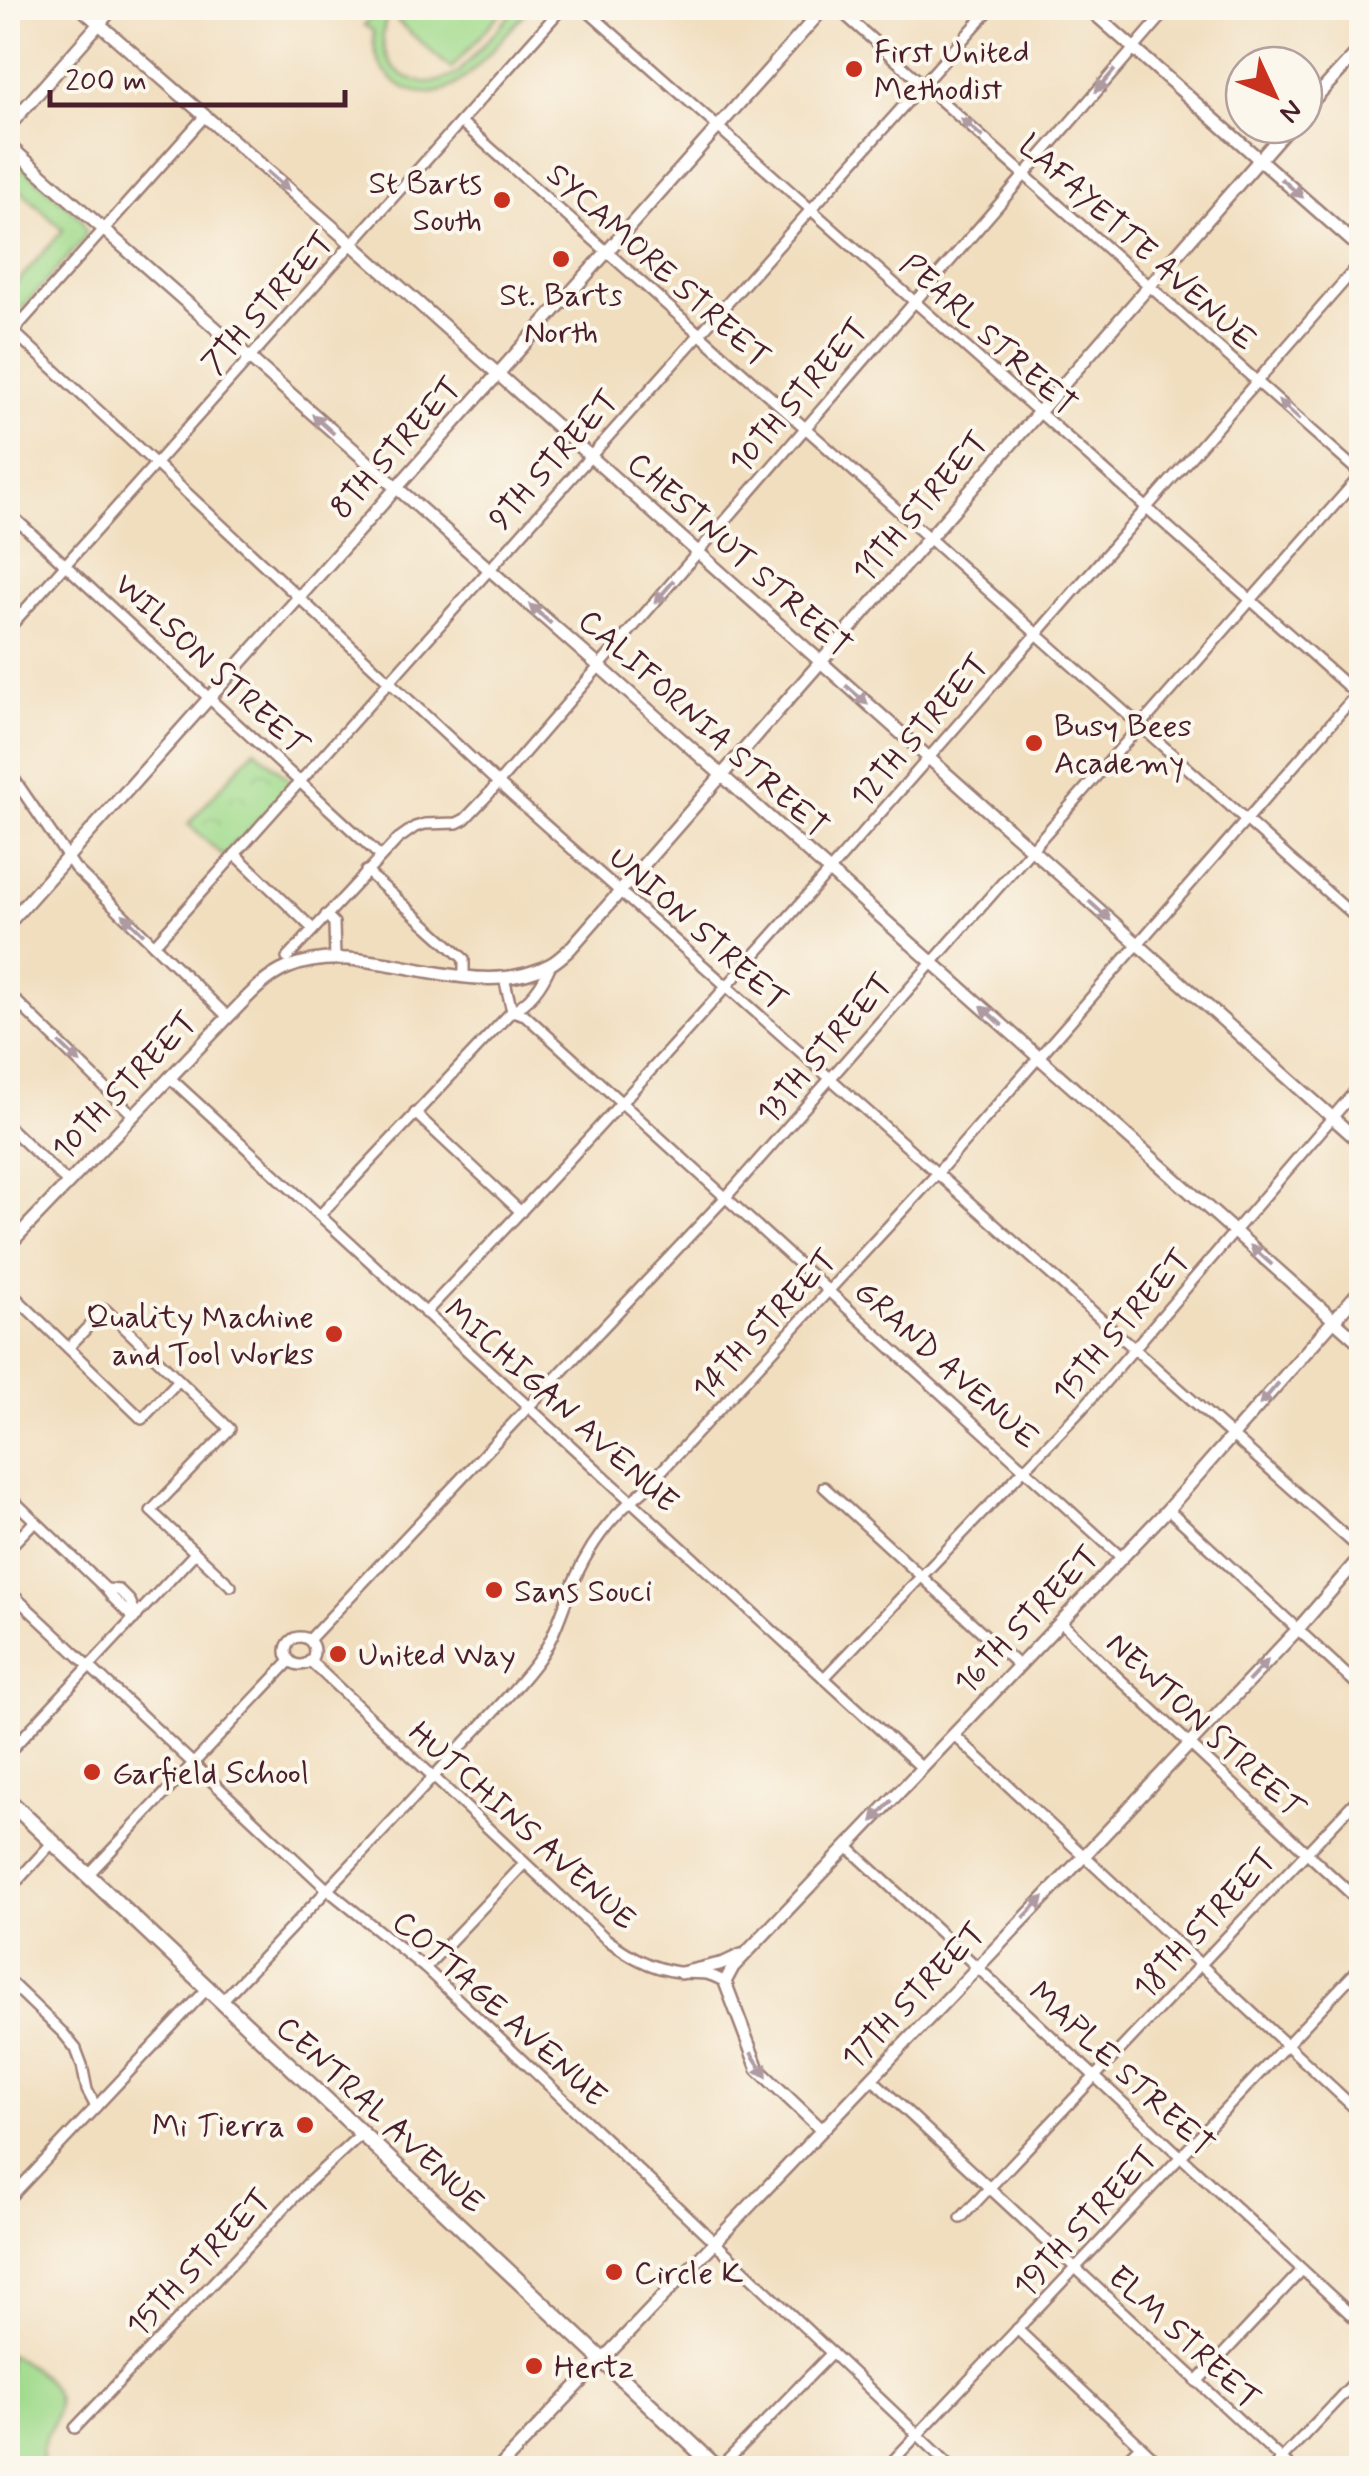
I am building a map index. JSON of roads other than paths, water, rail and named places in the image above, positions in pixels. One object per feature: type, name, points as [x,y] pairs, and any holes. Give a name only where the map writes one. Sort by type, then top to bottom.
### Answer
[{"type":"main road","name":"CENTRAL AVENUE","points":[[8,1800],[718,2468]]},
{"type":"street","name":"CHESTNUT STREET","points":[[81,8],[352,244],[1362,1144]]},
{"type":"street","points":[[8,127],[113,8]]},
{"type":"street","name":"7TH STREET","points":[[8,629],[562,8]]},
{"type":"street","name":"PEARL STREET","points":[[584,8],[1360,693]]},
{"type":"street","name":"8TH STREET","points":[[8,924],[824,8]]},
{"type":"street","name":"LAFAYETTE AVENUE","points":[[837,8],[1361,475]]},
{"type":"street","name":"9TH STREET","points":[[154,945],[991,8]]},
{"type":"street","points":[[1088,8],[1362,250]]},
{"type":"street","name":"10TH STREET","points":[[8,1246],[168,1076],[286,964],[380,856],[415,827],[466,819],[1169,8]]},
{"type":"street","points":[[1348,8],[1362,20]]},
{"type":"street","points":[[1324,88],[1362,47]]},
{"type":"street","points":[[10,334],[204,117]]},
{"type":"street","name":"SYCAMORE STREET","points":[[461,122],[1362,924]]},
{"type":"street","name":"CALIFORNIA STREET","points":[[8,144],[1362,1345]]},
{"type":"street","name":"11TH STREET","points":[[320,1216],[512,1011],[524,1004],[544,981],[551,964],[569,950],[1272,145]]},
{"type":"street","name":"12TH STREET","points":[[424,1313],[727,986],[1362,261]]},
{"type":"street","name":"UNION STREET","points":[[10,334],[498,783],[1362,1553]]},
{"type":"street","name":"13TH STREET","points":[[309,1640],[726,1197],[1361,475]]},
{"type":"street","name":"WILSON STREET","points":[[8,512],[380,856]]},
{"type":"street","name":"14TH STREET","points":[[222,2001],[534,1666],[556,1632],[584,1560],[630,1501],[937,1173],[1360,693]]},
{"type":"street","points":[[8,770],[76,868],[228,1017]]},
{"type":"street","points":[[235,854],[313,929]]},
{"type":"street","points":[[366,871],[464,959],[464,976]]},
{"type":"street","points":[[326,915],[334,924],[335,959]]},
{"type":"street","points":[[286,964],[335,959],[504,978],[551,964]]},
{"type":"street","points":[[504,978],[512,1011]]},
{"type":"street","points":[[8,993],[132,1114]]},
{"type":"street","name":"GRAND AVENUE","points":[[512,1011],[525,1015],[1122,1558]]},
{"type":"street","name":"MICHIGAN AVENUE","points":[[168,1076],[922,1768]]},
{"type":"street","name":"15TH STREET","points":[[824,1678],[1135,1349],[1362,1083]]},
{"type":"street","points":[[416,1113],[521,1212]]},
{"type":"street","points":[[8,1126],[68,1183]]},
{"type":"street","name":"16TH STREET","points":[[725,1982],[733,1967],[1168,1509],[1362,1288]]},
{"type":"street","points":[[8,1290],[142,1419],[179,1380]]},
{"type":"street","points":[[68,1348],[105,1309],[230,1428],[152,1511],[231,1586]]},
{"type":"street","points":[[824,1487],[1019,1666]]},
{"type":"street","points":[[8,1495],[106,1589],[119,1590],[130,1601],[135,1617]]},
{"type":"street","points":[[1168,1509],[1362,1689]]},
{"type":"street","points":[[8,1550],[35,1520]]},
{"type":"street","points":[[8,1753],[195,1552]]},
{"type":"street","name":"17TH STREET","points":[[499,2468],[1084,1856],[1298,1629],[1362,1553]]},
{"type":"street","name":"COTTAGE AVENUE","points":[[8,1590],[328,1890],[424,1968],[952,2468]]},
{"type":"street","name":"NEWTON STREET","points":[[1061,1622],[1362,1904]]},
{"type":"street","points":[[296,1638],[309,1640],[314,1653],[310,1662],[301,1665],[290,1661],[286,1651],[289,1642],[296,1638]]},
{"type":"street","points":[[88,1875],[290,1661]]},
{"type":"street","name":"HUTCHINS AVENUE","points":[[310,1662],[605,1938],[651,1967],[710,1973],[725,1982]]},
{"type":"street","points":[[954,1735],[1362,2115]]},
{"type":"street","name":"18TH STREET","points":[[961,2218],[1362,1794]]},
{"type":"street","points":[[8,1890],[53,1842]]},
{"type":"street","name":"MAPLE STREET","points":[[848,1847],[1362,2325]]},
{"type":"street","points":[[424,1968],[524,1864]]},
{"type":"street","points":[[681,1973],[724,1963],[749,1951]]},
{"type":"street","name":"19TH STREET","points":[[886,2468],[1362,1965]]},
{"type":"street","points":[[8,1980],[76,2049],[96,2107]]},
{"type":"street","points":[[725,1982],[758,2069],[822,2130]]},
{"type":"street","points":[[8,2200],[208,1988]]},
{"type":"street","name":"ELM STREET","points":[[871,2078],[1291,2468]]},
{"type":"street","name":"15TH STREET","points":[[74,2428],[307,2184],[362,2134]]},
{"type":"street","points":[[1197,2382],[1302,2270]]},
{"type":"street","points":[[1017,2329],[1164,2468]]},
{"type":"street","points":[[718,2468],[832,2353]]},
{"type":"street","points":[[1273,2468],[1362,2374]]},
{"type":"street","points":[[1116,2468],[1140,2446]]},
{"type":"place","name":"First United Methodist","points":[[854,69]]},
{"type":"place","name":"St Barts South","points":[[502,200]]},
{"type":"place","name":"St. Barts North","points":[[561,259]]},
{"type":"place","name":"Busy Bees Academy","points":[[1034,743]]},
{"type":"place","name":"Quality Machine and Tool Works","points":[[334,1334]]},
{"type":"place","name":"Sans Souci","points":[[494,1590]]},
{"type":"place","name":"United Way","points":[[338,1654]]},
{"type":"place","name":"Garfield School","points":[[92,1772]]},
{"type":"place","name":"Mi Tierra","points":[[305,2125]]},
{"type":"place","name":"Circle K","points":[[614,2272]]},
{"type":"place","name":"Hertz","points":[[534,2366]]}]
